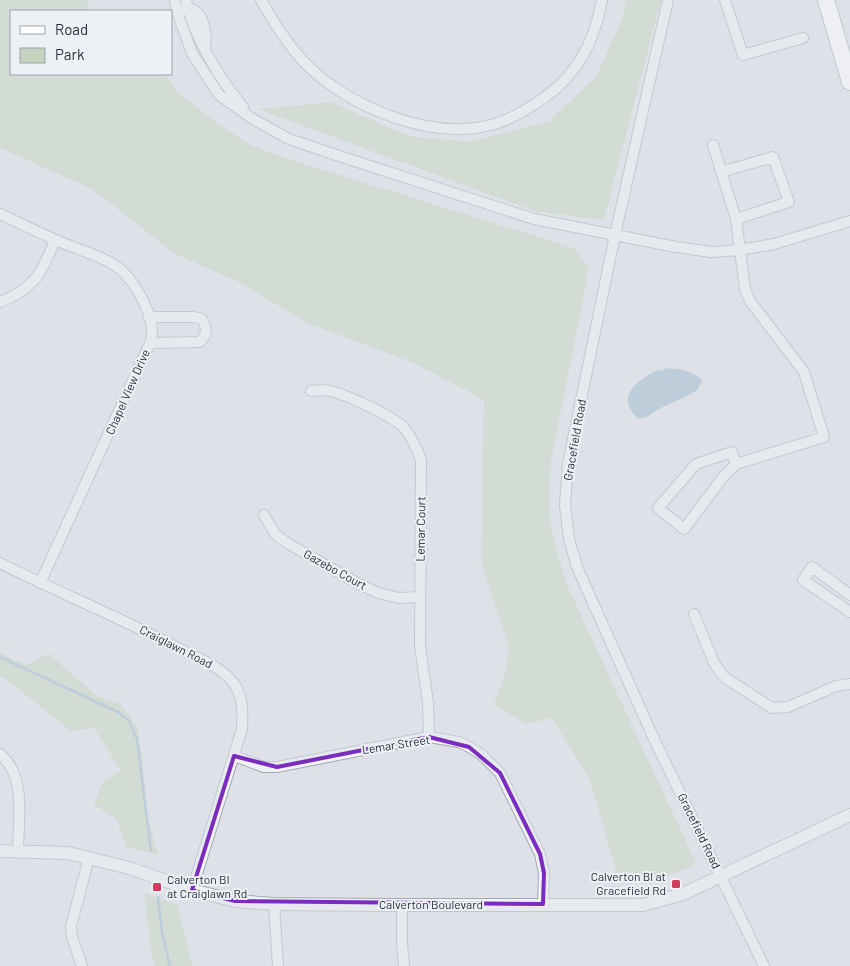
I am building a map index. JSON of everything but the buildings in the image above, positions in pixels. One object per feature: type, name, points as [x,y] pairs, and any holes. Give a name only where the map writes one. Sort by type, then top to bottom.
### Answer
[{"type":"main road","points":[[826,0],[850,82]]},
{"type":"street","points":[[175,0],[177,12],[192,53],[219,95],[253,119],[289,139],[534,219],[676,247],[711,252],[739,250],[774,244],[850,221]]},
{"type":"street","points":[[261,0],[272,20],[290,45],[307,65],[326,81],[384,114],[412,123],[445,128],[472,128],[494,124],[517,115],[559,87],[590,44],[598,24],[602,0]]},
{"type":"street","name":"Gracefield Road","points":[[668,0],[568,463],[565,505],[569,539],[576,567],[654,740],[764,966]]},
{"type":"street","points":[[725,0],[743,55],[803,38]]},
{"type":"street","points":[[177,12],[187,4],[200,14],[206,34],[204,47],[227,89],[253,119]]},
{"type":"street","points":[[192,53],[204,47]]},
{"type":"street","points":[[713,145],[736,219],[744,288],[750,302],[804,372],[824,438],[736,464],[723,477],[684,529],[658,508],[696,464],[732,452],[736,464]]},
{"type":"street","points":[[721,172],[773,157],[789,202],[736,219]]},
{"type":"street","name":"Chapel View Drive","points":[[0,214],[116,266],[126,275],[146,305],[151,326],[152,339],[40,583]]},
{"type":"street","points":[[0,302],[32,284],[46,263],[55,240]]},
{"type":"street","points":[[149,317],[202,319],[206,327],[205,337],[200,342],[150,343]]},
{"type":"street","name":"Lemar Court","points":[[311,391],[328,390],[354,399],[395,421],[404,428],[416,444],[422,468],[420,646],[428,703],[429,737]]},
{"type":"street","name":"Gazebo Court","points":[[264,515],[275,534],[287,543],[361,585],[378,593],[392,596],[420,597]]},
{"type":"street","name":"Craiglawn Road","points":[[0,564],[164,640],[220,670],[238,691],[243,710],[242,729],[192,890]]},
{"type":"street","points":[[850,595],[812,567],[803,580],[850,612]]},
{"type":"street","points":[[839,604],[850,600]]},
{"type":"street","points":[[694,614],[714,663],[724,677],[772,708],[788,707],[836,686],[850,684]]},
{"type":"street","name":"Lemar Street","points":[[234,756],[264,767],[277,767],[429,737],[459,742],[482,755],[500,772],[540,854],[544,873],[543,904]]},
{"type":"street","points":[[0,754],[6,759],[12,770],[18,790],[18,852]]},
{"type":"street","name":"Calverton Boulevard","points":[[0,851],[68,853],[129,868],[192,890],[235,901],[274,904],[643,905],[683,894],[850,815]]},
{"type":"street","points":[[82,966],[72,937],[71,926],[89,858]]},
{"type":"street","points":[[274,904],[278,966]]},
{"type":"street","points":[[402,905],[404,966]]},
{"type":"highlighted area","points":[[429,737],[469,747],[500,773],[540,854],[544,873],[543,904],[235,901],[192,890],[234,756],[277,767]]},
{"type":"green space","points":[[0,0],[88,0],[89,10],[10,10],[10,75],[166,75],[176,91],[218,124],[249,144],[285,158],[574,248],[589,267],[551,461],[549,503],[552,533],[566,583],[696,863],[669,876],[619,882],[590,780],[552,718],[526,724],[494,704],[505,675],[509,647],[481,563],[484,400],[414,363],[307,323],[239,282],[175,254],[92,189],[0,148]]},
{"type":"green space","points":[[626,0],[661,0],[604,220],[537,212],[258,109],[331,102],[409,136],[470,142],[549,121],[596,77],[624,15]]},
{"type":"green space","points":[[0,653],[26,665],[49,654],[97,696],[120,704],[137,726],[143,764],[147,814],[158,855],[127,847],[117,820],[94,804],[102,783],[121,770],[94,728],[71,731],[9,681],[0,676]]},
{"type":"green space","points":[[144,893],[177,905],[193,966],[155,966],[151,950]]},
{"type":"water","points":[[666,368],[689,372],[701,379],[702,383],[699,385],[698,390],[693,393],[646,417],[638,419],[631,411],[628,403],[631,390],[642,379],[657,370],[662,371]]},
{"type":"waterway","points":[[0,657],[118,712],[129,721],[137,739],[151,851]]},
{"type":"waterway","points":[[158,897],[162,933],[170,966]]},
{"type":"place","name":"Calverton Bl at Gracefield Rd","points":[[676,884]]},
{"type":"place","name":"Calverton Bl at Craiglawn Rd","points":[[157,887]]}]
